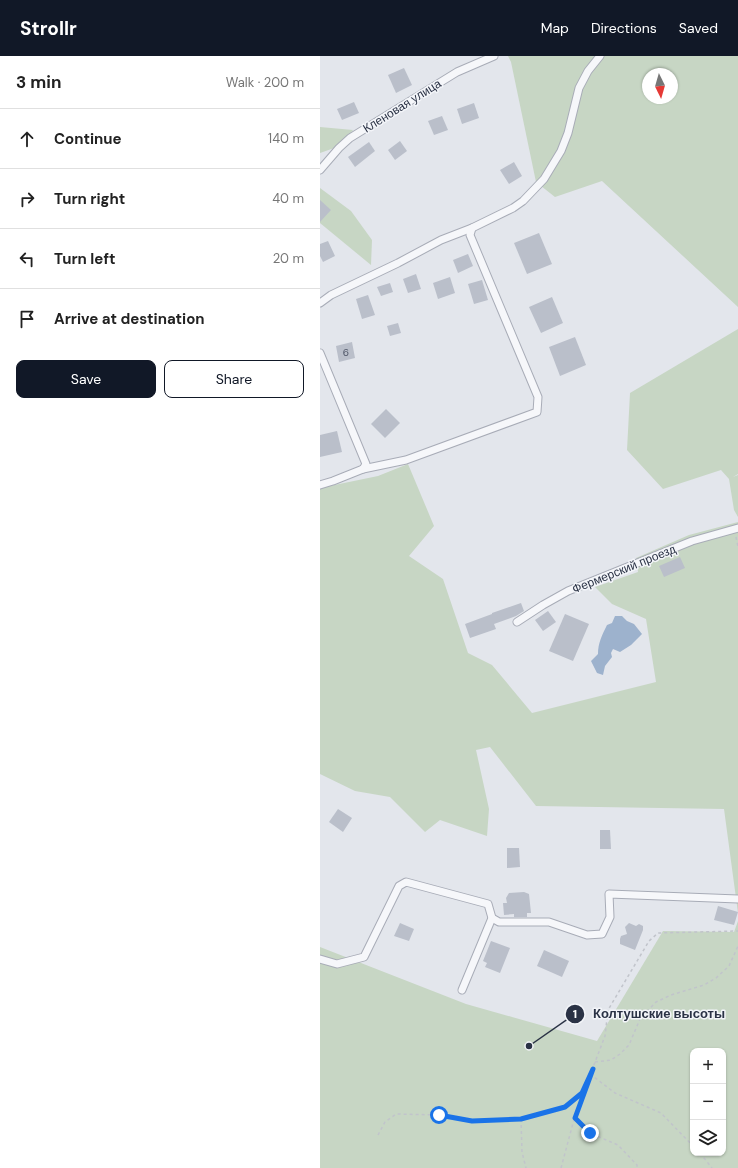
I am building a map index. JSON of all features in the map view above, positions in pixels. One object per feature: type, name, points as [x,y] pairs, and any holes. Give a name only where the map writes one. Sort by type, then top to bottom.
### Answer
[{"type":"street","name":"Кленовая улица","points":[[320,170],[350,138],[457,72],[494,56]]},
{"type":"street","points":[[320,303],[331,295],[398,264],[441,240],[472,228],[523,201],[544,179],[561,152],[568,133],[580,88],[588,71],[600,56]]},
{"type":"street","points":[[320,485],[363,469],[406,460],[537,412],[538,397],[470,235],[472,228]]},
{"type":"street","points":[[320,353],[366,464],[363,469]]},
{"type":"street","name":"Фермерский проезд","points":[[516,622],[568,591],[692,541],[736,528]]},
{"type":"street","points":[[320,959],[337,964],[364,957],[399,886],[406,882],[488,904],[492,918],[462,990]]},
{"type":"street","points":[[492,918],[499,922],[549,922],[587,935],[602,934],[610,917],[609,894],[738,899]]},
{"type":"path","points":[[736,528],[738,547]]},
{"type":"path","points":[[378,1135],[386,1122],[396,1114],[439,1115],[472,1121],[521,1119],[565,1107],[582,1093],[593,1069],[605,1036],[608,1010],[648,941],[658,933],[738,931]]},
{"type":"path","points":[[595,1062],[611,1060],[620,1054],[629,1045],[640,1019],[656,1002],[672,995],[704,985],[716,978],[729,966],[738,946]]},
{"type":"path","points":[[561,1168],[575,1118],[593,1069]]},
{"type":"path","points":[[590,1074],[615,1093],[660,1113],[690,1143]]},
{"type":"path","points":[[575,1118],[590,1133],[618,1145],[637,1165],[637,1168]]},
{"type":"path","points":[[521,1119],[522,1152],[526,1168]]},
{"type":"path","points":[[702,1156],[712,1168]]},
{"type":"green space","points":[[508,56],[738,56],[738,307],[602,181],[555,197],[536,182],[511,62]]},
{"type":"green space","points":[[320,127],[353,130],[340,146],[320,153]]},
{"type":"green space","points":[[320,188],[351,211],[372,240],[371,265],[320,223]]},
{"type":"green space","points":[[738,329],[738,474],[733,477],[738,475],[738,517],[734,510],[729,479],[721,470],[663,489],[627,450],[630,393]]},
{"type":"green space","points":[[408,464],[434,526],[409,556],[443,579],[468,653],[492,665],[532,713],[656,682],[646,619],[612,604],[595,587],[638,572],[636,558],[689,535],[738,522],[738,913],[724,809],[536,806],[490,747],[476,750],[489,809],[487,836],[440,820],[425,832],[390,797],[355,791],[320,774],[320,488],[378,476]]},
{"type":"green space","points":[[738,921],[738,1168],[320,1168],[320,947],[466,1004],[597,1041],[663,931],[734,932]]},
{"type":"water","points":[[615,616],[622,616],[627,621],[634,624],[642,634],[631,645],[620,652],[613,649],[611,653],[612,657],[605,666],[603,675],[597,673],[591,661],[598,654],[603,632],[607,625],[612,623]]},
{"type":"building","points":[[404,68],[412,85],[396,93],[388,75]]},
{"type":"building","points":[[354,102],[359,113],[342,120],[337,109]]},
{"type":"building","points":[[474,103],[479,118],[462,124],[457,109]]},
{"type":"building","points":[[442,116],[448,130],[434,135],[428,121]]},
{"type":"building","points":[[400,141],[407,151],[395,160],[388,150]]},
{"type":"building","points":[[369,142],[375,151],[355,167],[348,157]]},
{"type":"building","points":[[514,162],[522,176],[509,184],[500,170]]},
{"type":"building","points":[[320,200],[331,210],[320,222]]},
{"type":"building","points":[[539,233],[552,264],[527,274],[514,243]]},
{"type":"building","points":[[328,241],[335,256],[323,262],[320,256],[320,244]]},
{"type":"building","points":[[468,254],[473,266],[458,273],[453,260]]},
{"type":"building","points":[[416,274],[421,289],[408,293],[403,279]]},
{"type":"building","points":[[450,277],[455,293],[438,299],[433,283]]},
{"type":"building","points":[[482,280],[488,300],[474,304],[468,284]]},
{"type":"building","points":[[390,283],[393,292],[381,296],[377,287]]},
{"type":"building","points":[[368,295],[375,315],[362,319],[356,299]]},
{"type":"building","points":[[552,297],[563,323],[541,333],[529,307]]},
{"type":"building","points":[[398,323],[401,333],[390,336],[387,326]]},
{"type":"building","points":[[575,337],[586,365],[560,376],[549,347]]},
{"type":"building","points":[[352,342],[355,358],[339,362],[336,346]]},
{"type":"building","points":[[386,409],[400,423],[385,438],[371,424]]},
{"type":"building","points":[[337,431],[342,452],[320,457],[320,435]]},
{"type":"building","points":[[680,557],[685,568],[664,577],[659,566]]},
{"type":"building","points":[[521,603],[524,611],[516,616],[494,624],[496,629],[470,638],[465,624]]},
{"type":"building","points":[[548,611],[556,622],[543,631],[535,620]]},
{"type":"building","points":[[565,614],[589,624],[573,661],[549,651]]},
{"type":"building","points":[[338,809],[352,818],[343,832],[329,822]]},
{"type":"building","points":[[600,830],[610,830],[611,849],[600,849]]},
{"type":"building","points":[[507,848],[519,848],[520,867],[507,868]]},
{"type":"building","points":[[524,892],[529,894],[531,913],[527,913],[527,917],[514,917],[514,914],[504,915],[503,903],[507,903],[506,898],[509,893]]},
{"type":"building","points":[[718,906],[738,912],[734,925],[714,920]]},
{"type":"building","points":[[400,923],[414,929],[409,941],[394,936]]},
{"type":"building","points":[[629,923],[636,926],[639,924],[643,926],[643,930],[635,950],[620,944],[621,936],[627,934],[625,927]]},
{"type":"building","points":[[491,941],[510,948],[500,973],[485,967],[487,963],[483,961]]},
{"type":"building","points":[[544,950],[569,961],[562,977],[537,966]]},
{"type":"place","name":"Колтушские высоты","points":[[529,1046]]},
{"type":"route","points":[[439,1115],[472,1121],[504,1118],[521,1119],[565,1107],[582,1093],[593,1069],[575,1118],[590,1133]]}]
